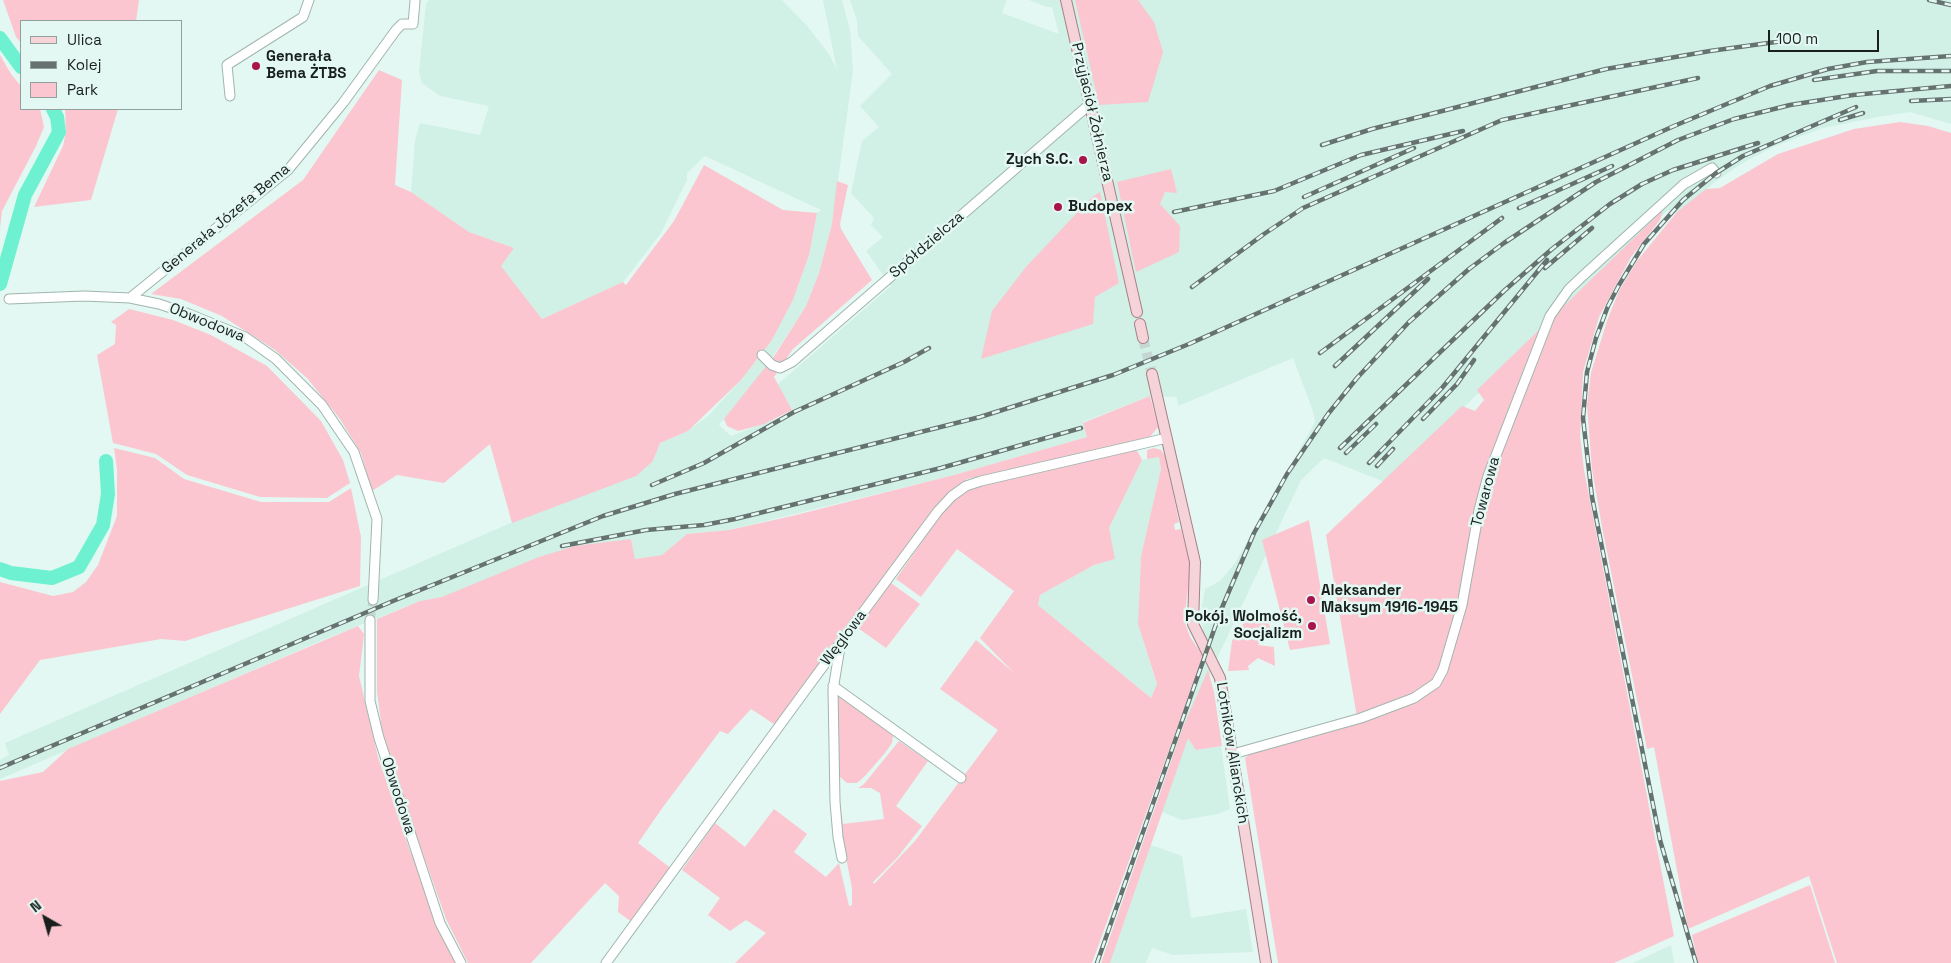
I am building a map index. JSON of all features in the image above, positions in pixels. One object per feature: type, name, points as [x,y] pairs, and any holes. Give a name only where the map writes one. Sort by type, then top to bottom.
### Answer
[{"type":"main road","name":"Przyjaciół Żołnierza","points":[[1066,0],[1138,312]]},
{"type":"main road","points":[[1140,324],[1144,338]]},
{"type":"main road","name":"Lotników Alianckich","points":[[1152,374],[1195,562],[1193,624],[1220,678],[1266,963]]},
{"type":"street","points":[[230,96],[227,65],[303,17],[309,0]]},
{"type":"street","name":"Generała Józefa Bema","points":[[130,298],[288,170],[343,103],[396,30],[402,24],[413,24],[415,0]]},
{"type":"street","name":"Spółdzielcza","points":[[762,355],[772,365],[780,368],[792,362],[1090,104]]},
{"type":"street","name":"Towarowa","points":[[1233,754],[1361,718],[1414,698],[1436,684],[1443,670],[1462,605],[1478,510],[1488,476],[1550,316],[1569,289],[1684,184],[1712,168],[1716,173]]},
{"type":"street","name":"Obwodowa","points":[[9,299],[84,296],[130,298],[190,314],[245,337],[276,359],[322,405],[354,452],[377,519],[373,600]]},
{"type":"street","name":"Węglowa","points":[[606,963],[938,511],[958,491],[980,481],[1167,438]]},
{"type":"street","name":"Obwodowa","points":[[370,620],[370,701],[379,738],[440,923],[461,963]]},
{"type":"street","points":[[840,644],[833,686],[835,802],[842,858]]},
{"type":"street","points":[[833,686],[961,778]]},
{"type":"shaded area","points":[[429,0],[782,0],[808,27],[829,54],[837,70],[823,0],[842,0],[850,30],[853,71],[832,224],[819,273],[806,306],[761,375],[719,425],[731,436],[783,416],[792,410],[777,385],[891,286],[866,251],[883,237],[871,225],[874,218],[851,193],[862,141],[879,127],[860,106],[892,74],[858,36],[857,20],[850,0],[1007,0],[1002,13],[1059,34],[1052,7],[1029,0],[1951,0],[1951,124],[1910,112],[1878,117],[1823,128],[1773,147],[1741,164],[1715,182],[1678,215],[1668,210],[1580,297],[1385,482],[1324,458],[1301,480],[1198,699],[1177,758],[1163,756],[1203,628],[1201,611],[1205,589],[1220,581],[1235,563],[1315,422],[1313,411],[1293,358],[1178,406],[1177,397],[1150,396],[1083,422],[1087,437],[954,475],[729,530],[687,534],[662,555],[635,559],[631,539],[442,597],[420,601],[330,637],[0,779],[0,760],[9,755],[5,743],[653,461],[660,443],[688,431],[708,416],[741,380],[772,340],[793,300],[809,255],[817,213],[821,210],[705,156],[687,173],[687,180],[661,233],[623,282],[542,319],[501,266],[514,248],[469,232],[411,192],[415,140],[420,123],[480,135],[489,106],[440,96],[422,83],[419,72],[426,4]]},
{"type":"shaded area","points":[[1159,456],[1161,469],[1141,556],[1138,624],[1157,685],[1151,698],[1038,605],[1040,595],[1094,565],[1114,559],[1109,528],[1142,460]]},
{"type":"shaded area","points":[[1188,737],[1196,750],[1221,746],[1230,809],[1218,814],[1182,820],[1162,812]]},
{"type":"shaded area","points":[[1151,845],[1182,856],[1191,918],[1246,909],[1253,952],[1173,955],[1152,948],[1146,963],[1110,963]]},
{"type":"shaded area","points":[[1671,945],[1674,963],[1633,963]]},
{"type":"green space","points":[[3,0],[139,0],[136,20],[20,20],[20,42],[16,37]]},
{"type":"green space","points":[[1075,0],[1138,0],[1154,22],[1163,52],[1148,102],[1099,105]]},
{"type":"green space","points":[[0,55],[20,85],[20,110],[40,110],[44,127],[2,211],[0,228]]},
{"type":"green space","points":[[379,70],[402,80],[395,185],[411,192],[469,232],[514,248],[501,266],[542,319],[623,282],[626,285],[674,221],[704,165],[783,210],[817,213],[809,255],[793,300],[772,340],[741,380],[688,431],[660,443],[653,461],[636,476],[512,523],[490,444],[444,483],[397,475],[372,491],[361,453],[340,419],[307,378],[275,350],[222,316],[181,299],[151,294],[303,180]]},
{"type":"green space","points":[[65,110],[118,110],[91,200],[34,207],[63,146],[66,132]]},
{"type":"green space","points":[[1900,122],[1928,126],[1951,133],[1951,963],[1837,963],[1809,876],[1688,929],[1654,747],[1647,749],[1602,527],[1592,469],[1587,405],[1591,373],[1607,321],[1619,291],[1637,261],[1677,212],[1706,189],[1720,188],[1778,154],[1854,129]]},
{"type":"green space","points":[[1171,169],[1177,193],[1165,192],[1160,204],[1180,226],[1179,252],[1136,272],[1117,182]]},
{"type":"green space","points":[[837,181],[848,185],[840,224],[841,229],[872,280],[793,349],[774,377],[792,410],[764,424],[738,431],[727,426],[724,419],[775,355],[806,306],[819,273],[832,224]]},
{"type":"green space","points":[[1100,192],[1119,283],[1095,297],[1093,324],[981,359],[992,311],[1026,267],[1091,198]]},
{"type":"green space","points":[[1663,210],[1660,220],[1631,257],[1599,317],[1583,372],[1580,436],[1584,470],[1674,936],[1614,963],[1278,963],[1245,758],[1250,754],[1358,723],[1326,535],[1462,406],[1475,411],[1484,400],[1477,390]]},
{"type":"green space","points":[[129,309],[173,320],[211,335],[267,366],[321,421],[343,460],[350,483],[327,498],[260,497],[187,475],[156,454],[113,443],[97,355],[115,344],[116,325],[111,322]]},
{"type":"green space","points":[[1150,396],[1158,427],[1149,438],[967,479],[943,498],[777,726],[751,709],[728,734],[720,731],[663,807],[638,843],[672,869],[633,923],[618,912],[619,896],[605,883],[531,963],[468,963],[446,919],[393,769],[382,730],[377,691],[377,619],[420,601],[442,597],[539,557],[575,546],[631,539],[635,559],[662,555],[687,534],[729,530],[792,516],[954,475],[1087,437],[1083,423]]},
{"type":"green space","points":[[114,448],[155,458],[184,479],[261,502],[329,502],[351,488],[361,537],[360,586],[185,641],[161,639],[40,660],[0,714],[0,582],[53,596],[73,592],[86,582],[98,565],[117,516],[117,469]]},
{"type":"green space","points":[[1154,448],[1161,450],[1165,456],[1179,522],[1174,524],[1175,530],[1181,529],[1189,561],[1189,581],[1184,620],[1190,637],[1203,656],[1092,963],[735,963],[766,933],[746,920],[730,931],[708,915],[720,898],[682,870],[715,823],[745,847],[774,809],[807,834],[794,852],[826,877],[839,863],[849,906],[852,905],[852,888],[841,833],[838,787],[843,824],[884,819],[880,793],[871,788],[858,788],[864,784],[899,741],[928,761],[896,806],[922,826],[897,858],[873,882],[874,884],[915,841],[998,730],[940,689],[976,640],[1014,673],[980,638],[1014,591],[957,549],[921,597],[896,579],[948,504],[967,489],[1132,449],[1138,452],[1142,460],[1109,528],[1115,559],[1094,565],[1040,595],[1038,605],[1151,698],[1157,684],[1138,624],[1141,556],[1161,469],[1159,457],[1147,459],[1147,450]]},
{"type":"green space","points":[[1309,520],[1330,644],[1290,650],[1262,540]]},
{"type":"green space","points":[[891,583],[920,604],[886,648],[858,628]]},
{"type":"green space","points":[[1249,615],[1268,622],[1271,629],[1258,645],[1274,647],[1275,666],[1258,658],[1248,666],[1249,670],[1228,671],[1232,641]]},
{"type":"green space","points":[[358,626],[364,634],[359,676],[378,757],[410,851],[458,963],[0,963],[0,781],[43,772],[68,749]]},
{"type":"green space","points":[[1208,670],[1214,692],[1222,746],[1196,750],[1188,738],[1110,963],[1101,963],[1183,727]]},
{"type":"green space","points":[[835,694],[841,694],[893,736],[892,743],[885,753],[857,783],[847,783],[839,776]]},
{"type":"green space","points":[[1810,885],[1835,963],[1698,963],[1692,935]]},
{"type":"waterway","points":[[0,38],[20,66]]},
{"type":"waterway","points":[[0,284],[25,195],[59,132],[57,117],[54,110]]},
{"type":"waterway","points":[[0,569],[11,573],[52,578],[79,567],[103,525],[108,494],[106,461]]},
{"type":"tunnel","points":[[1143,338],[1152,374]]},
{"type":"tunnel","points":[[370,620],[373,600]]},
{"type":"railway","points":[[1929,0],[1951,5]]},
{"type":"railway","points":[[1322,145],[1372,129],[1606,69],[1710,51],[1783,41]]},
{"type":"railway","points":[[0,768],[393,601],[603,516],[675,494],[980,417],[1113,375],[1189,344],[1674,126],[1770,86],[1828,69],[1867,62],[1951,56]]},
{"type":"railway","points":[[1814,80],[1877,71],[1951,71]]},
{"type":"railway","points":[[1192,287],[1303,208],[1502,120],[1698,78]]},
{"type":"railway","points":[[1097,963],[1221,610],[1254,533],[1287,474],[1328,414],[1357,378],[1409,322],[1469,269],[1504,243],[1596,182],[1678,140],[1734,119],[1790,105],[1853,95],[1951,86]]},
{"type":"railway","points":[[1911,101],[1951,99]]},
{"type":"railway","points":[[1696,963],[1660,840],[1592,497],[1583,418],[1587,372],[1596,338],[1608,306],[1619,285],[1644,244],[1683,200],[1716,173],[1743,156],[1856,107]]},
{"type":"railway","points":[[1840,120],[1863,113]]},
{"type":"railway","points":[[1174,212],[1274,191],[1361,155],[1463,131]]},
{"type":"railway","points":[[1340,448],[1505,290],[1552,249],[1610,204],[1642,184],[1673,170],[1758,143]]},
{"type":"railway","points":[[1304,197],[1414,148]]},
{"type":"railway","points":[[1519,208],[1612,166]]},
{"type":"railway","points":[[1320,353],[1502,218]]},
{"type":"railway","points":[[1545,268],[1592,228]]},
{"type":"railway","points":[[1369,463],[1442,388],[1547,260]]},
{"type":"railway","points":[[1335,366],[1428,279]]},
{"type":"railway","points":[[652,485],[704,463],[794,412],[904,362],[929,348]]},
{"type":"railway","points":[[1423,419],[1457,384],[1474,360]]},
{"type":"railway","points":[[1346,453],[1376,424]]},
{"type":"railway","points":[[562,546],[646,530],[704,525],[735,519],[941,468],[1081,428]]},
{"type":"railway","points":[[1377,466],[1393,449]]},
{"type":"place","name":"Generała Bema ŻTBS","points":[[256,66]]},
{"type":"place","name":"Zych S.C.","points":[[1083,160]]},
{"type":"place","name":"Budopex","points":[[1058,207]]},
{"type":"place","name":"Aleksander Maksym 1916-1945","points":[[1311,600]]},
{"type":"place","name":"Pokój, Wolmość, Socjalizm","points":[[1312,626]]}]
